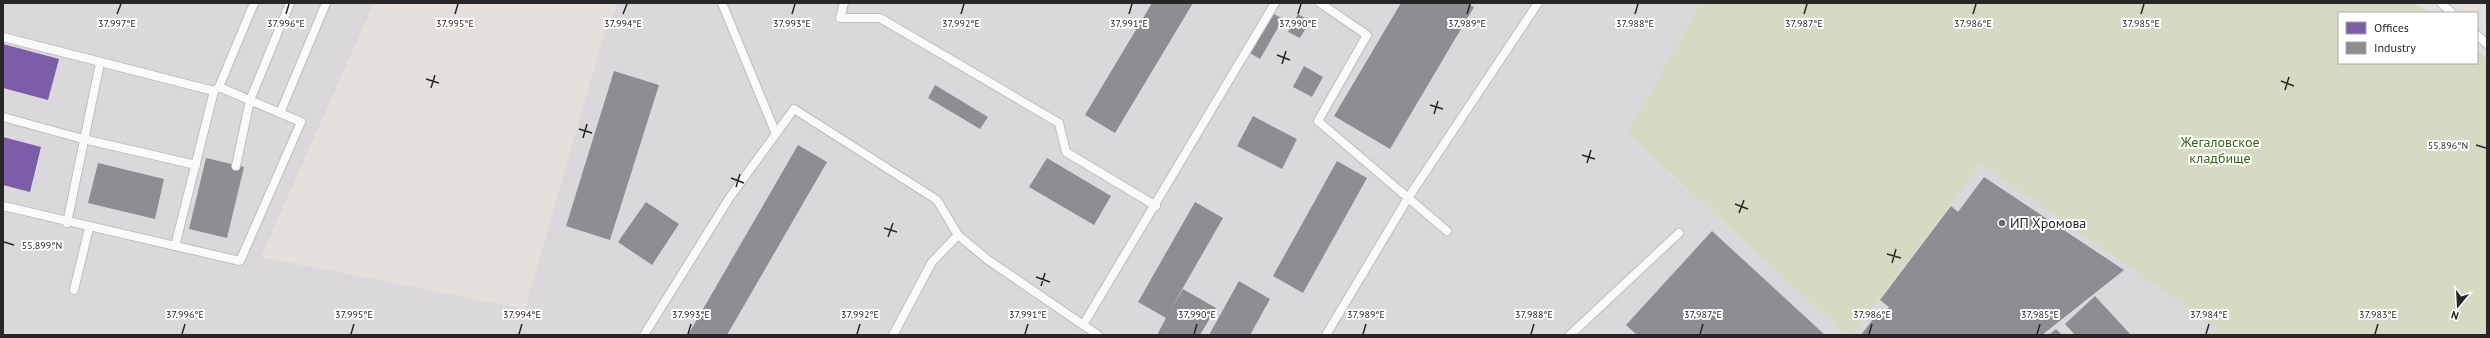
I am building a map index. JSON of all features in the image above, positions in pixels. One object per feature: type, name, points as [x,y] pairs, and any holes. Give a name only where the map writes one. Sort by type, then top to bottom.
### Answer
[{"type":"lane","points":[[175,246],[216,89],[254,3]]},
{"type":"lane","points":[[236,166],[250,100],[290,3]]},
{"type":"lane","points":[[280,113],[326,3]]},
{"type":"lane","points":[[722,3],[776,134]]},
{"type":"lane","points":[[844,3],[840,18],[880,18],[1059,123],[1066,152],[1156,206]]},
{"type":"lane","points":[[1084,325],[1156,206],[1275,3]]},
{"type":"lane","points":[[1320,3],[1367,35],[1318,121],[1447,231]]},
{"type":"lane","points":[[1326,335],[1408,198],[1538,3]]},
{"type":"lane","points":[[2440,3],[2451,12]]},
{"type":"lane","points":[[2478,36],[2487,44]]},
{"type":"lane","points":[[3,37],[100,63],[216,89],[250,100],[302,122],[240,261],[66,223],[3,206]]},
{"type":"lane","points":[[66,223],[100,63]]},
{"type":"lane","points":[[644,335],[730,197],[794,109],[937,200],[958,235],[988,260],[1098,335]]},
{"type":"lane","points":[[3,117],[83,139],[196,165]]},
{"type":"lane","points":[[74,290],[89,228]]},
{"type":"lane","points":[[1570,335],[1679,233]]},
{"type":"lane","points":[[893,335],[932,262],[958,235]]},
{"type":"shaded area","points":[[3,3],[374,3],[261,257],[525,309],[607,24],[619,3],[1694,3],[1699,7],[1627,135],[1846,335],[3,335]]},
{"type":"shaded area","name":"ИП Хромова","points":[[1981,164],[2217,328],[2211,335],[1852,335]]},
{"type":"green space","name":"Жегаловское кладбище","points":[[1694,3],[2416,3],[2428,12],[2338,12],[2338,64],[2478,64],[2478,51],[2487,58],[2487,335],[2211,335],[2217,328],[1981,164],[1852,335],[1846,335],[1627,134],[1699,7]]},
{"type":"building: Offices","points":[[3,44],[59,59],[48,100],[3,88]]},
{"type":"building: Offices","points":[[3,137],[41,147],[30,192],[3,185]]},
{"type":"building: Industry","points":[[1152,3],[1193,3],[1115,133],[1085,115]]},
{"type":"building: Industry","points":[[1401,3],[1467,3],[1474,7],[1390,149],[1334,116]]},
{"type":"building: Industry","points":[[1268,11],[1283,19],[1260,59],[1245,50]]},
{"type":"building: Industry","points":[[1298,14],[1310,21],[1300,38],[1288,32]]},
{"type":"building: Industry","points":[[1304,66],[1323,77],[1312,97],[1293,87]]},
{"type":"building: Industry","points":[[614,71],[659,85],[610,240],[566,226]]},
{"type":"building: Industry","points":[[935,85],[988,117],[980,129],[928,98]]},
{"type":"building: Industry","points":[[1253,116],[1297,139],[1282,169],[1237,146]]},
{"type":"building: Industry","points":[[798,145],[827,162],[727,335],[688,335]]},
{"type":"building: Industry","points":[[206,158],[244,167],[227,238],[189,229]]},
{"type":"building: Industry","points":[[1047,158],[1111,196],[1094,225],[1029,187]]},
{"type":"building: Industry","points":[[1337,161],[1367,178],[1303,293],[1273,276]]},
{"type":"building: Industry","points":[[98,163],[164,179],[155,219],[88,203]]},
{"type":"building: Industry","name":"ИП Хромова","points":[[1984,177],[2124,270],[2042,335],[1861,335],[1876,315],[1881,318],[1889,307],[1880,300],[1951,206],[1958,212]]},
{"type":"building: Industry","points":[[646,202],[679,224],[652,265],[618,242]]},
{"type":"building: Industry","points":[[1195,202],[1223,218],[1168,314],[1183,289],[1216,308],[1200,335],[1157,335],[1166,318],[1138,302]]},
{"type":"building: Industry","points":[[1712,231],[1825,335],[1637,335],[1626,325]]},
{"type":"building: Industry","points":[[1239,281],[1270,299],[1250,335],[1209,335]]},
{"type":"building: Industry","points":[[2095,296],[2131,335],[2075,335],[2065,324]]},
{"type":"building: Industry","points":[[2056,329],[2062,335],[2049,335]]},
{"type":"place","name":"ИП Хромова","points":[[2002,223]]}]
